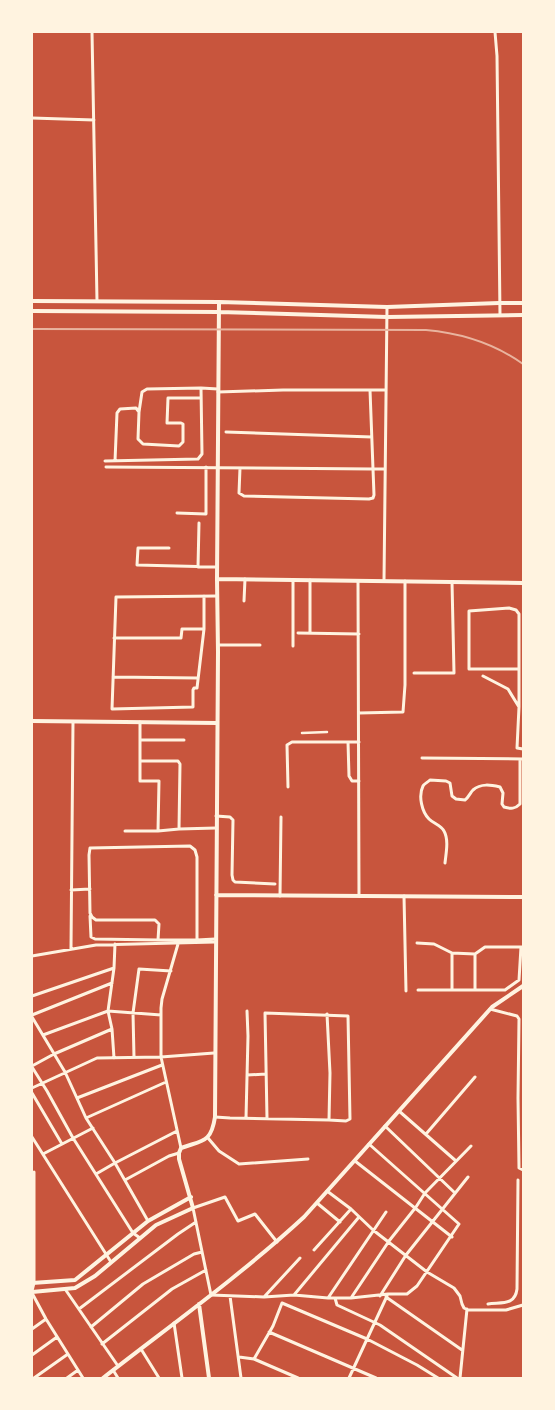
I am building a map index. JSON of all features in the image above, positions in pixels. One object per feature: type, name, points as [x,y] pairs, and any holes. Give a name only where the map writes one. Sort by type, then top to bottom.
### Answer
[{"type":"street","points":[[92,32],[97,301]]},
{"type":"street","points":[[494,32],[497,56],[500,315]]},
{"type":"street","points":[[32,118],[94,120]]},
{"type":"street","points":[[32,301],[219,302],[387,307],[523,303]]},
{"type":"street","points":[[181,1148],[208,1138],[214,1124],[215,1117],[214,1053],[218,645],[217,567],[219,302]]},
{"type":"street","points":[[384,582],[387,307]]},
{"type":"street","points":[[32,311],[219,312],[387,317],[523,315]]},
{"type":"street","points":[[201,398],[168,398],[167,423],[183,424],[183,442],[180,446],[143,444],[138,439],[139,412],[142,392],[147,389],[201,388],[218,390],[386,390]]},
{"type":"street","points":[[105,461],[198,459],[202,454],[201,388]]},
{"type":"street","points":[[240,468],[239,493],[244,496],[373,498],[370,390]]},
{"type":"street","points":[[115,461],[116,413],[120,409],[136,408],[139,412]]},
{"type":"street","points":[[226,432],[372,437]]},
{"type":"street","points":[[106,467],[385,469]]},
{"type":"street","points":[[176,513],[206,514],[206,468]]},
{"type":"street","points":[[198,567],[199,523]]},
{"type":"street","points":[[170,548],[138,548],[137,565],[217,567]]},
{"type":"street","points":[[217,579],[523,584]]},
{"type":"street","points":[[244,601],[245,579]]},
{"type":"street","points":[[293,580],[293,646]]},
{"type":"street","points":[[310,580],[310,633]]},
{"type":"street","points":[[358,581],[359,896]]},
{"type":"street","points":[[359,713],[403,712],[405,685],[405,581]]},
{"type":"street","points":[[414,673],[454,673],[452,582]]},
{"type":"street","points":[[204,596],[204,629],[197,688],[194,688],[193,690],[193,707],[112,708],[116,597],[204,596],[217,596]]},
{"type":"street","points":[[519,669],[469,669],[469,611],[509,608],[516,610],[519,614],[520,628],[519,707],[517,748],[523,749]]},
{"type":"street","points":[[114,638],[181,638],[182,629],[204,629]]},
{"type":"street","points":[[298,633],[359,634]]},
{"type":"street","points":[[218,645],[260,645]]},
{"type":"street","points":[[483,676],[508,689],[519,707]]},
{"type":"street","points":[[113,677],[197,678]]},
{"type":"street","points":[[32,721],[217,724]]},
{"type":"street","points":[[71,948],[73,722]]},
{"type":"street","points":[[140,722],[140,781],[159,782],[158,831]]},
{"type":"street","points":[[302,733],[327,732]]},
{"type":"street","points":[[140,740],[184,740]]},
{"type":"street","points":[[288,787],[288,745],[292,742],[359,742]]},
{"type":"street","points":[[348,742],[349,776],[352,781],[359,781]]},
{"type":"street","points":[[422,758],[521,759],[520,804],[517,808],[504,807],[502,804],[503,793],[500,787],[491,785],[480,786],[472,790],[469,798],[465,800],[456,800],[452,796],[450,783],[446,781],[430,780],[423,786],[421,794],[422,806],[425,814],[430,820],[441,827],[446,836],[445,863]]},
{"type":"street","points":[[140,761],[178,761],[180,764],[179,829]]},
{"type":"street","points":[[216,816],[230,817],[233,820],[233,880],[235,882],[275,884]]},
{"type":"street","points":[[280,896],[281,817]]},
{"type":"street","points":[[126,831],[216,828]]},
{"type":"street","points":[[197,940],[197,857],[195,850],[190,846],[90,848],[91,936],[95,939],[215,941]]},
{"type":"street","points":[[72,890],[90,889]]},
{"type":"street","points":[[216,895],[523,896]]},
{"type":"street","points":[[404,896],[406,991]]},
{"type":"street","points":[[90,913],[96,920],[155,920],[159,924],[158,940]]},
{"type":"street","points":[[32,956],[71,948],[96,945],[178,944],[215,941]]},
{"type":"street","points":[[417,943],[434,944],[452,954],[475,954],[485,947],[522,947],[518,980],[505,990],[418,990]]},
{"type":"street","points":[[114,944],[114,968],[108,1011],[112,1029],[114,1058]]},
{"type":"street","points":[[178,944],[162,999],[161,1057],[181,1148],[179,1160],[191,1198],[211,1295]]},
{"type":"street","points":[[452,954],[452,990]]},
{"type":"street","points":[[475,954],[475,990]]},
{"type":"street","points":[[32,996],[114,968]]},
{"type":"street","points":[[134,1057],[133,1013],[139,969],[171,971]]},
{"type":"street","points":[[112,983],[32,1016],[65,1072],[86,1118],[115,1163],[148,1221]]},
{"type":"street","points":[[103,1378],[211,1295],[277,1242],[304,1217],[490,1009],[523,986]]},
{"type":"street","points":[[490,1009],[517,1016],[519,1019],[519,1168],[523,1170]]},
{"type":"street","points":[[43,1035],[108,1011],[161,1015]]},
{"type":"street","points":[[246,1118],[248,1036],[247,1011]]},
{"type":"street","points":[[215,1117],[346,1121],[350,1119],[348,1016],[327,1014],[265,1013],[267,1118]]},
{"type":"street","points":[[327,1014],[330,1073],[329,1120]]},
{"type":"street","points":[[112,1029],[54,1054],[32,1067],[73,1138],[133,1233],[140,1238]]},
{"type":"street","points":[[32,1088],[97,1058],[161,1057],[214,1053]]},
{"type":"street","points":[[77,1098],[162,1064]]},
{"type":"street","points":[[247,1075],[266,1074]]},
{"type":"street","points":[[426,1134],[475,1077]]},
{"type":"street","points":[[86,1118],[166,1082]]},
{"type":"street","points":[[32,1093],[62,1144]]},
{"type":"street","points":[[399,1111],[456,1161]]},
{"type":"street","points":[[385,1126],[455,1193]]},
{"type":"street","points":[[43,1154],[93,1128]]},
{"type":"street","points":[[96,1174],[177,1131]]},
{"type":"street","points":[[32,1137],[111,1262]]},
{"type":"street","points":[[208,1138],[219,1151],[239,1164],[308,1159]]},
{"type":"street","points":[[211,1295],[264,1297],[294,1295],[328,1298],[352,1298],[407,1294],[412,1291],[452,1237],[459,1224],[369,1144]]},
{"type":"street","points":[[352,1298],[389,1241],[425,1193],[471,1146]]},
{"type":"street","points":[[125,1180],[169,1156],[179,1153]]},
{"type":"street","points":[[355,1160],[452,1237]]},
{"type":"street","points":[[34,1172],[32,1292],[46,1319],[83,1378]]},
{"type":"street","points":[[380,1296],[406,1255],[468,1177]]},
{"type":"street","points":[[488,1304],[510,1302],[514,1300],[516,1296],[518,1180]]},
{"type":"street","points":[[327,1191],[373,1230],[427,1272],[458,1292],[464,1308],[506,1310],[523,1305]]},
{"type":"street","points":[[32,1292],[76,1288],[94,1276],[156,1225],[193,1208],[225,1197],[238,1220],[254,1214],[277,1242]]},
{"type":"street","points":[[33,1283],[75,1280],[148,1221],[191,1198]]},
{"type":"street","points":[[317,1203],[340,1222]]},
{"type":"street","points":[[314,1250],[350,1209]]},
{"type":"street","points":[[328,1298],[386,1212]]},
{"type":"street","points":[[294,1295],[359,1217]]},
{"type":"street","points":[[79,1309],[196,1222]]},
{"type":"street","points":[[91,1327],[143,1284],[194,1254],[202,1252]]},
{"type":"street","points":[[264,1297],[300,1258]]},
{"type":"street","points":[[517,1265],[523,1264]]},
{"type":"street","points":[[102,1344],[172,1289],[206,1270]]},
{"type":"street","points":[[75,1280],[76,1288]]},
{"type":"street","points":[[65,1289],[118,1366]]},
{"type":"street","points":[[230,1296],[241,1378]]},
{"type":"street","points":[[254,1359],[269,1332],[282,1303],[283,1296]]},
{"type":"street","points":[[349,1378],[387,1296]]},
{"type":"street","points":[[387,1296],[462,1350]]},
{"type":"street","points":[[335,1298],[337,1305],[374,1323],[458,1378],[467,1309]]},
{"type":"street","points":[[282,1303],[367,1339],[417,1365],[438,1378]]},
{"type":"street","points":[[199,1304],[209,1378]]},
{"type":"street","points":[[32,1329],[46,1319]]},
{"type":"street","points":[[174,1323],[182,1378]]},
{"type":"street","points":[[269,1332],[376,1378]]},
{"type":"street","points":[[32,1355],[57,1337]]},
{"type":"street","points":[[141,1349],[159,1378]]},
{"type":"street","points":[[34,1378],[68,1354]]},
{"type":"street","points":[[238,1357],[254,1359],[298,1378]]},
{"type":"street","points":[[67,1378],[78,1370]]},
{"type":"street","points":[[113,1370],[118,1378]]},
{"type":"railway","points":[[32,329],[426,330],[452,334],[489,345],[523,364]]}]
